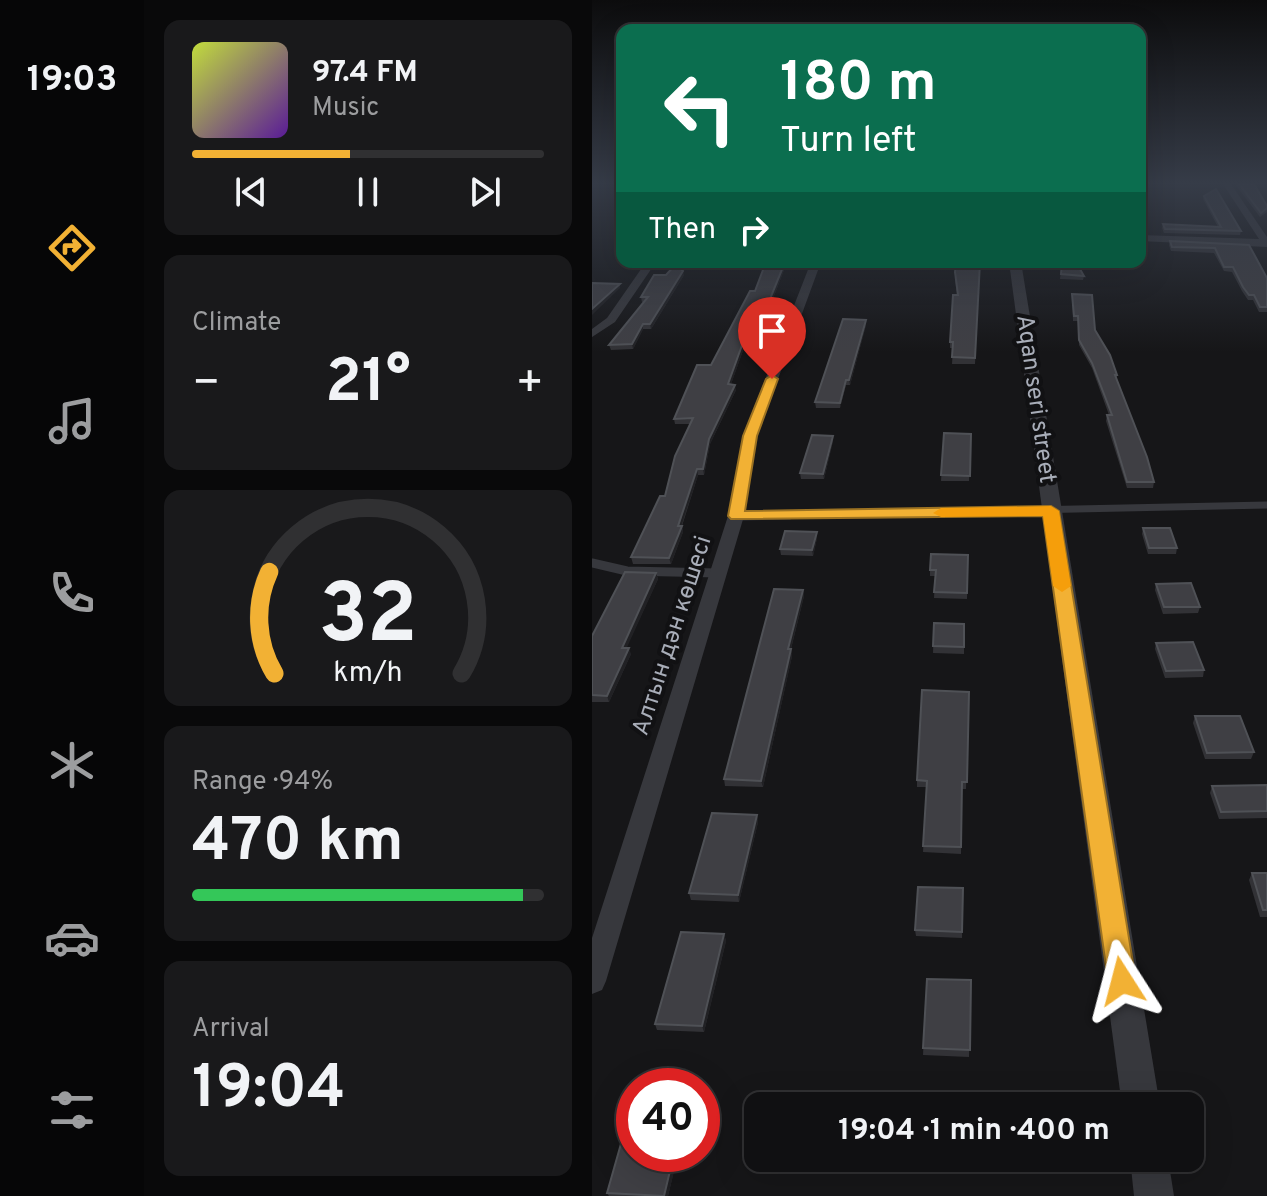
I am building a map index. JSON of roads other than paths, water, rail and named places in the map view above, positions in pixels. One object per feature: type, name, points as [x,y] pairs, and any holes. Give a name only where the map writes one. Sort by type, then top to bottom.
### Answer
[{"type":"street","points":[[1186,240],[1267,243]]},
{"type":"street","points":[[592,334],[611,320],[647,268]]},
{"type":"street","name":"Алтын дән көшесі","points":[[592,981],[736,516],[750,436],[814,268]]},
{"type":"street","name":"Aqan seri street","points":[[1016,268],[1139,1092]]},
{"type":"street","points":[[1151,1172],[1154,1196]]},
{"type":"lane","points":[[736,516],[1267,505]]},
{"type":"lane","points":[[592,563],[627,571],[718,573]]}]
